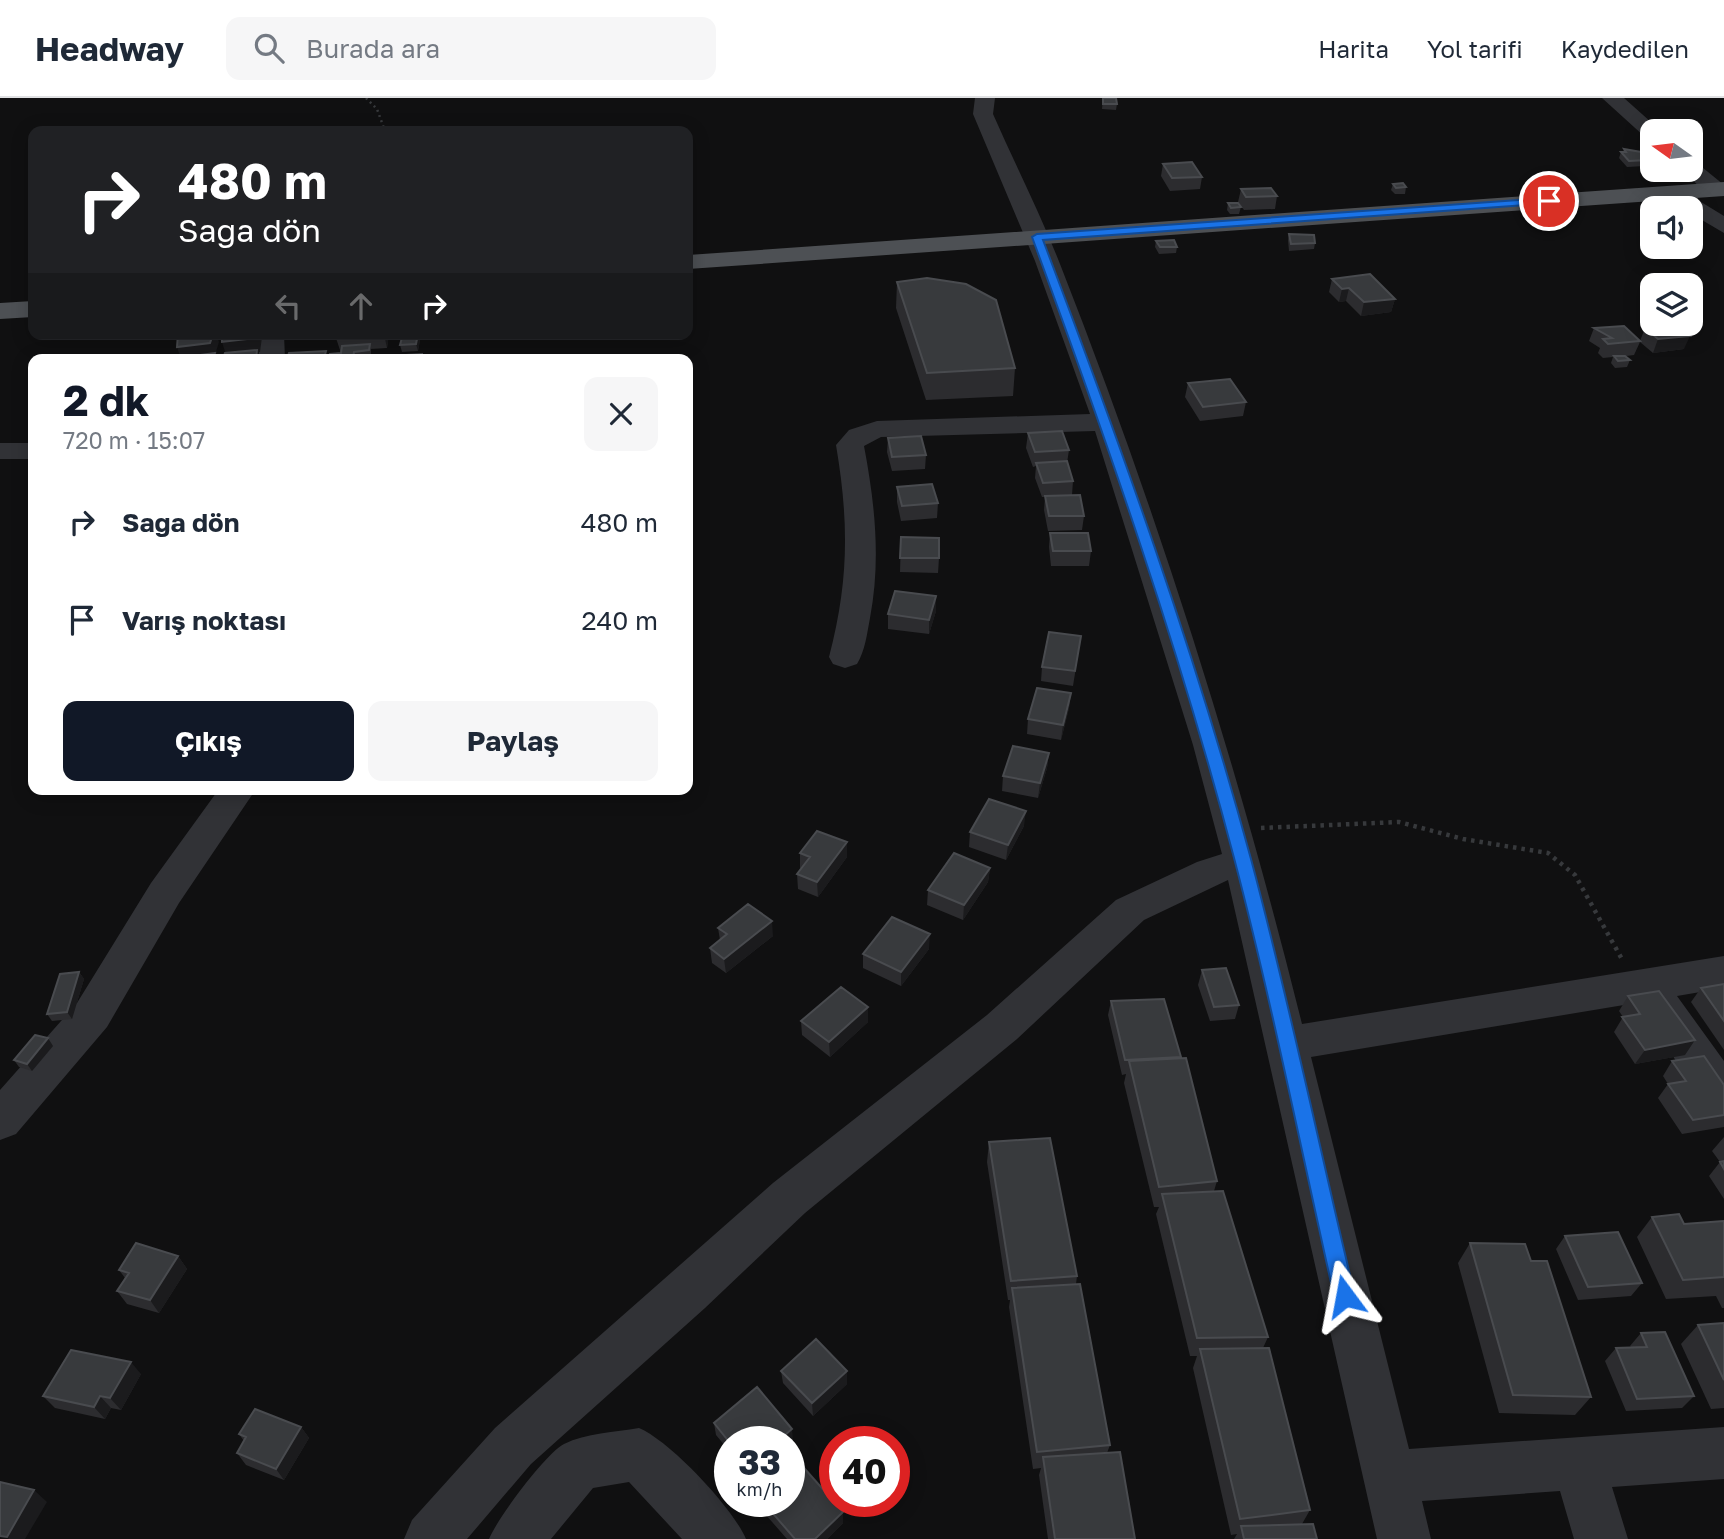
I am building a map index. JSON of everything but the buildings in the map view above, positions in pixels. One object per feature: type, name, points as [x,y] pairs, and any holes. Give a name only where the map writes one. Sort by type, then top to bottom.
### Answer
[{"type":"main road","points":[[693,262],[1720,190]]},
{"type":"main road","points":[[0,311],[28,309]]},
{"type":"street","points":[[985,98],[983,114],[1037,237],[1106,422],[1239,846],[1404,1539]]},
{"type":"street","points":[[1612,98],[1640,122]]},
{"type":"street","points":[[1703,177],[1720,190]]},
{"type":"street","points":[[1675,193],[1724,226]]},
{"type":"street","points":[[845,657],[854,624],[864,562],[861,500],[850,445],[854,440],[877,429],[1106,422]]},
{"type":"street","points":[[0,451],[28,452]]},
{"type":"street","points":[[0,1121],[92,1015],[119,974],[165,893],[234,795]]},
{"type":"street","points":[[431,1539],[513,1446],[688,1292],[789,1198],[1002,1027],[1130,910],[1210,872],[1239,846]]},
{"type":"street","points":[[1285,1044],[1724,972]]},
{"type":"street","points":[[1642,985],[1724,1096]]},
{"type":"street","points":[[1389,1477],[1724,1453]]},
{"type":"street","points":[[516,1539],[579,1464],[639,1454],[719,1539]]},
{"type":"street","points":[[1579,1464],[1601,1539]]},
{"type":"path","points":[[366,98],[377,109],[383,126]]},
{"type":"path","points":[[1239,846],[1399,822],[1463,839],[1548,853],[1560,859],[1575,875],[1642,985]]},
{"type":"route","points":[[1345,1296],[1243,861],[1210,745],[1106,422],[1037,237],[1549,201]]}]
